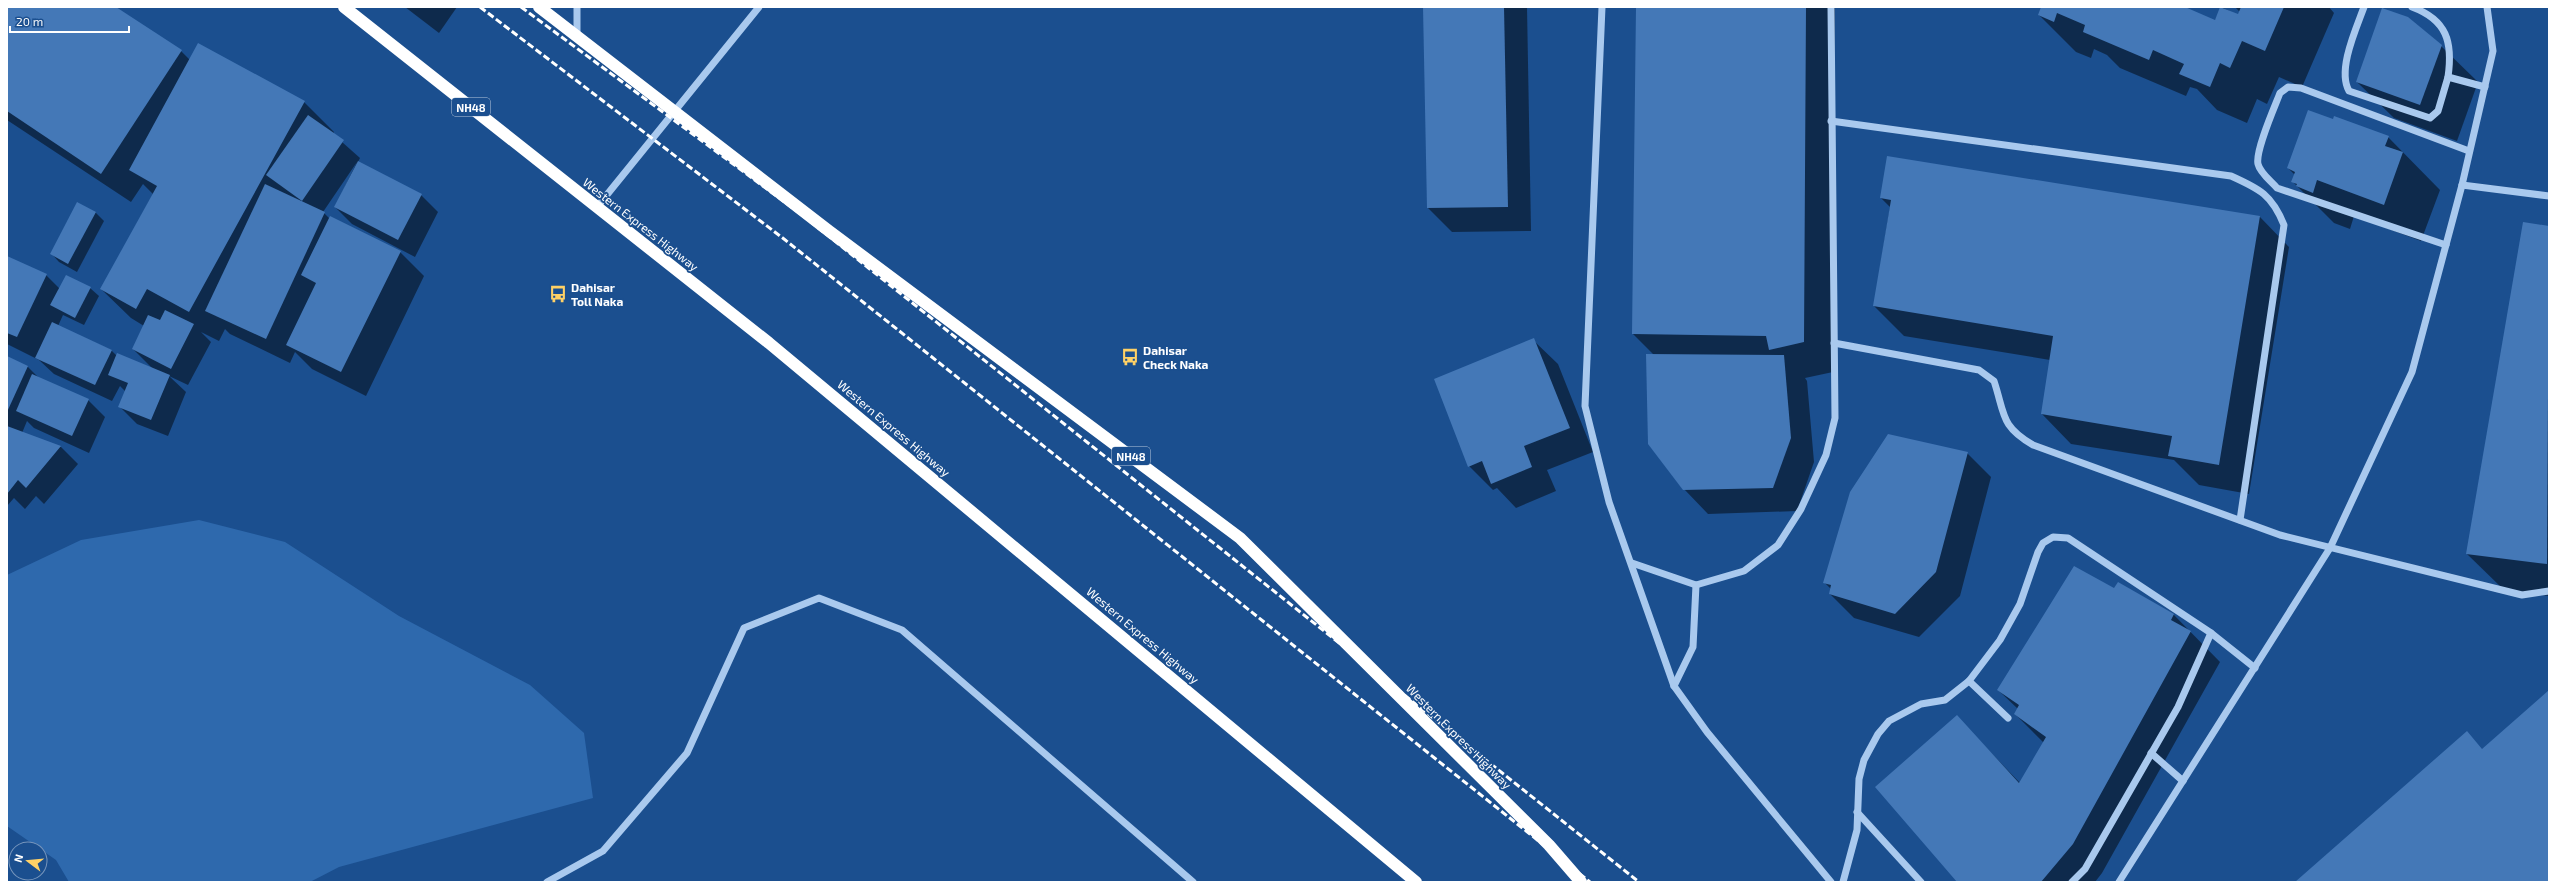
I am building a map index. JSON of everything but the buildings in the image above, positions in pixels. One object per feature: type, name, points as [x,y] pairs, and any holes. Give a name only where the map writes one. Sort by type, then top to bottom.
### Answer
[{"type":"highway","name":"Western Express Highway","points":[[344,7],[775,348],[1416,882]]},
{"type":"highway","name":"Western Express Highway","points":[[539,7],[829,231],[1240,538],[1549,845],[1581,882]]},
{"type":"street","points":[[577,7],[577,36]]},
{"type":"street","points":[[597,207],[759,7]]},
{"type":"street","points":[[1602,7],[1585,406],[1609,502],[1632,563],[1674,686],[1707,732],[1831,882]]},
{"type":"street","points":[[1632,563],[1696,585],[1744,571],[1778,545],[1801,509],[1826,455],[1835,418],[1831,7]]},
{"type":"street","points":[[2364,7],[2345,68],[2346,86],[2349,91],[2430,118],[2438,111],[2448,77],[2450,46],[2444,31],[2432,15],[2412,7]]},
{"type":"street","points":[[2119,882],[2330,548],[2412,372],[2462,184],[2493,51],[2487,7]]},
{"type":"street","points":[[2448,77],[2485,87]]},
{"type":"street","points":[[2446,245],[2278,188],[2264,175],[2258,164],[2260,147],[2280,93],[2288,87],[2300,88],[2469,151]]},
{"type":"street","points":[[1832,122],[2231,176],[2256,187],[2276,206],[2284,225],[2240,520]]},
{"type":"street","points":[[2462,184],[2549,196]]},
{"type":"street","points":[[1834,343],[1978,370],[1994,381],[2004,419],[2016,435],[2033,445],[2280,535],[2522,595],[2549,591]]},
{"type":"street","points":[[1843,882],[1857,830],[1859,779],[1862,766],[1870,748],[1881,730],[1889,721],[1921,704],[1945,700],[1969,680],[2000,640],[2020,604],[2038,552],[2043,543],[2053,537],[2068,538],[2211,633],[2255,668]]},
{"type":"street","points":[[1674,686],[1693,647],[1696,585]]},
{"type":"street","points":[[548,882],[603,851],[687,753],[744,628],[819,598],[902,630],[1192,882]]},
{"type":"street","points":[[2072,882],[2085,868],[2178,707],[2211,633]]},
{"type":"street","points":[[1969,680],[2008,718]]},
{"type":"street","points":[[2151,754],[2182,781]]},
{"type":"street","points":[[1857,812],[1921,882]]},
{"type":"shaded area","points":[[199,520],[285,542],[399,616],[530,685],[584,733],[593,798],[339,867],[310,882],[69,882],[56,860],[48,854],[48,841],[29,841],[7,826],[7,575],[81,540]]},
{"type":"railway","points":[[480,7],[784,239],[1590,882]]},
{"type":"railway","points":[[521,7],[802,215],[1639,882]]},
{"type":"place","name":"Dahisar Toll Naka","points":[[558,294]]},
{"type":"place","name":"Dahisar Check Naka","points":[[1130,357]]}]
